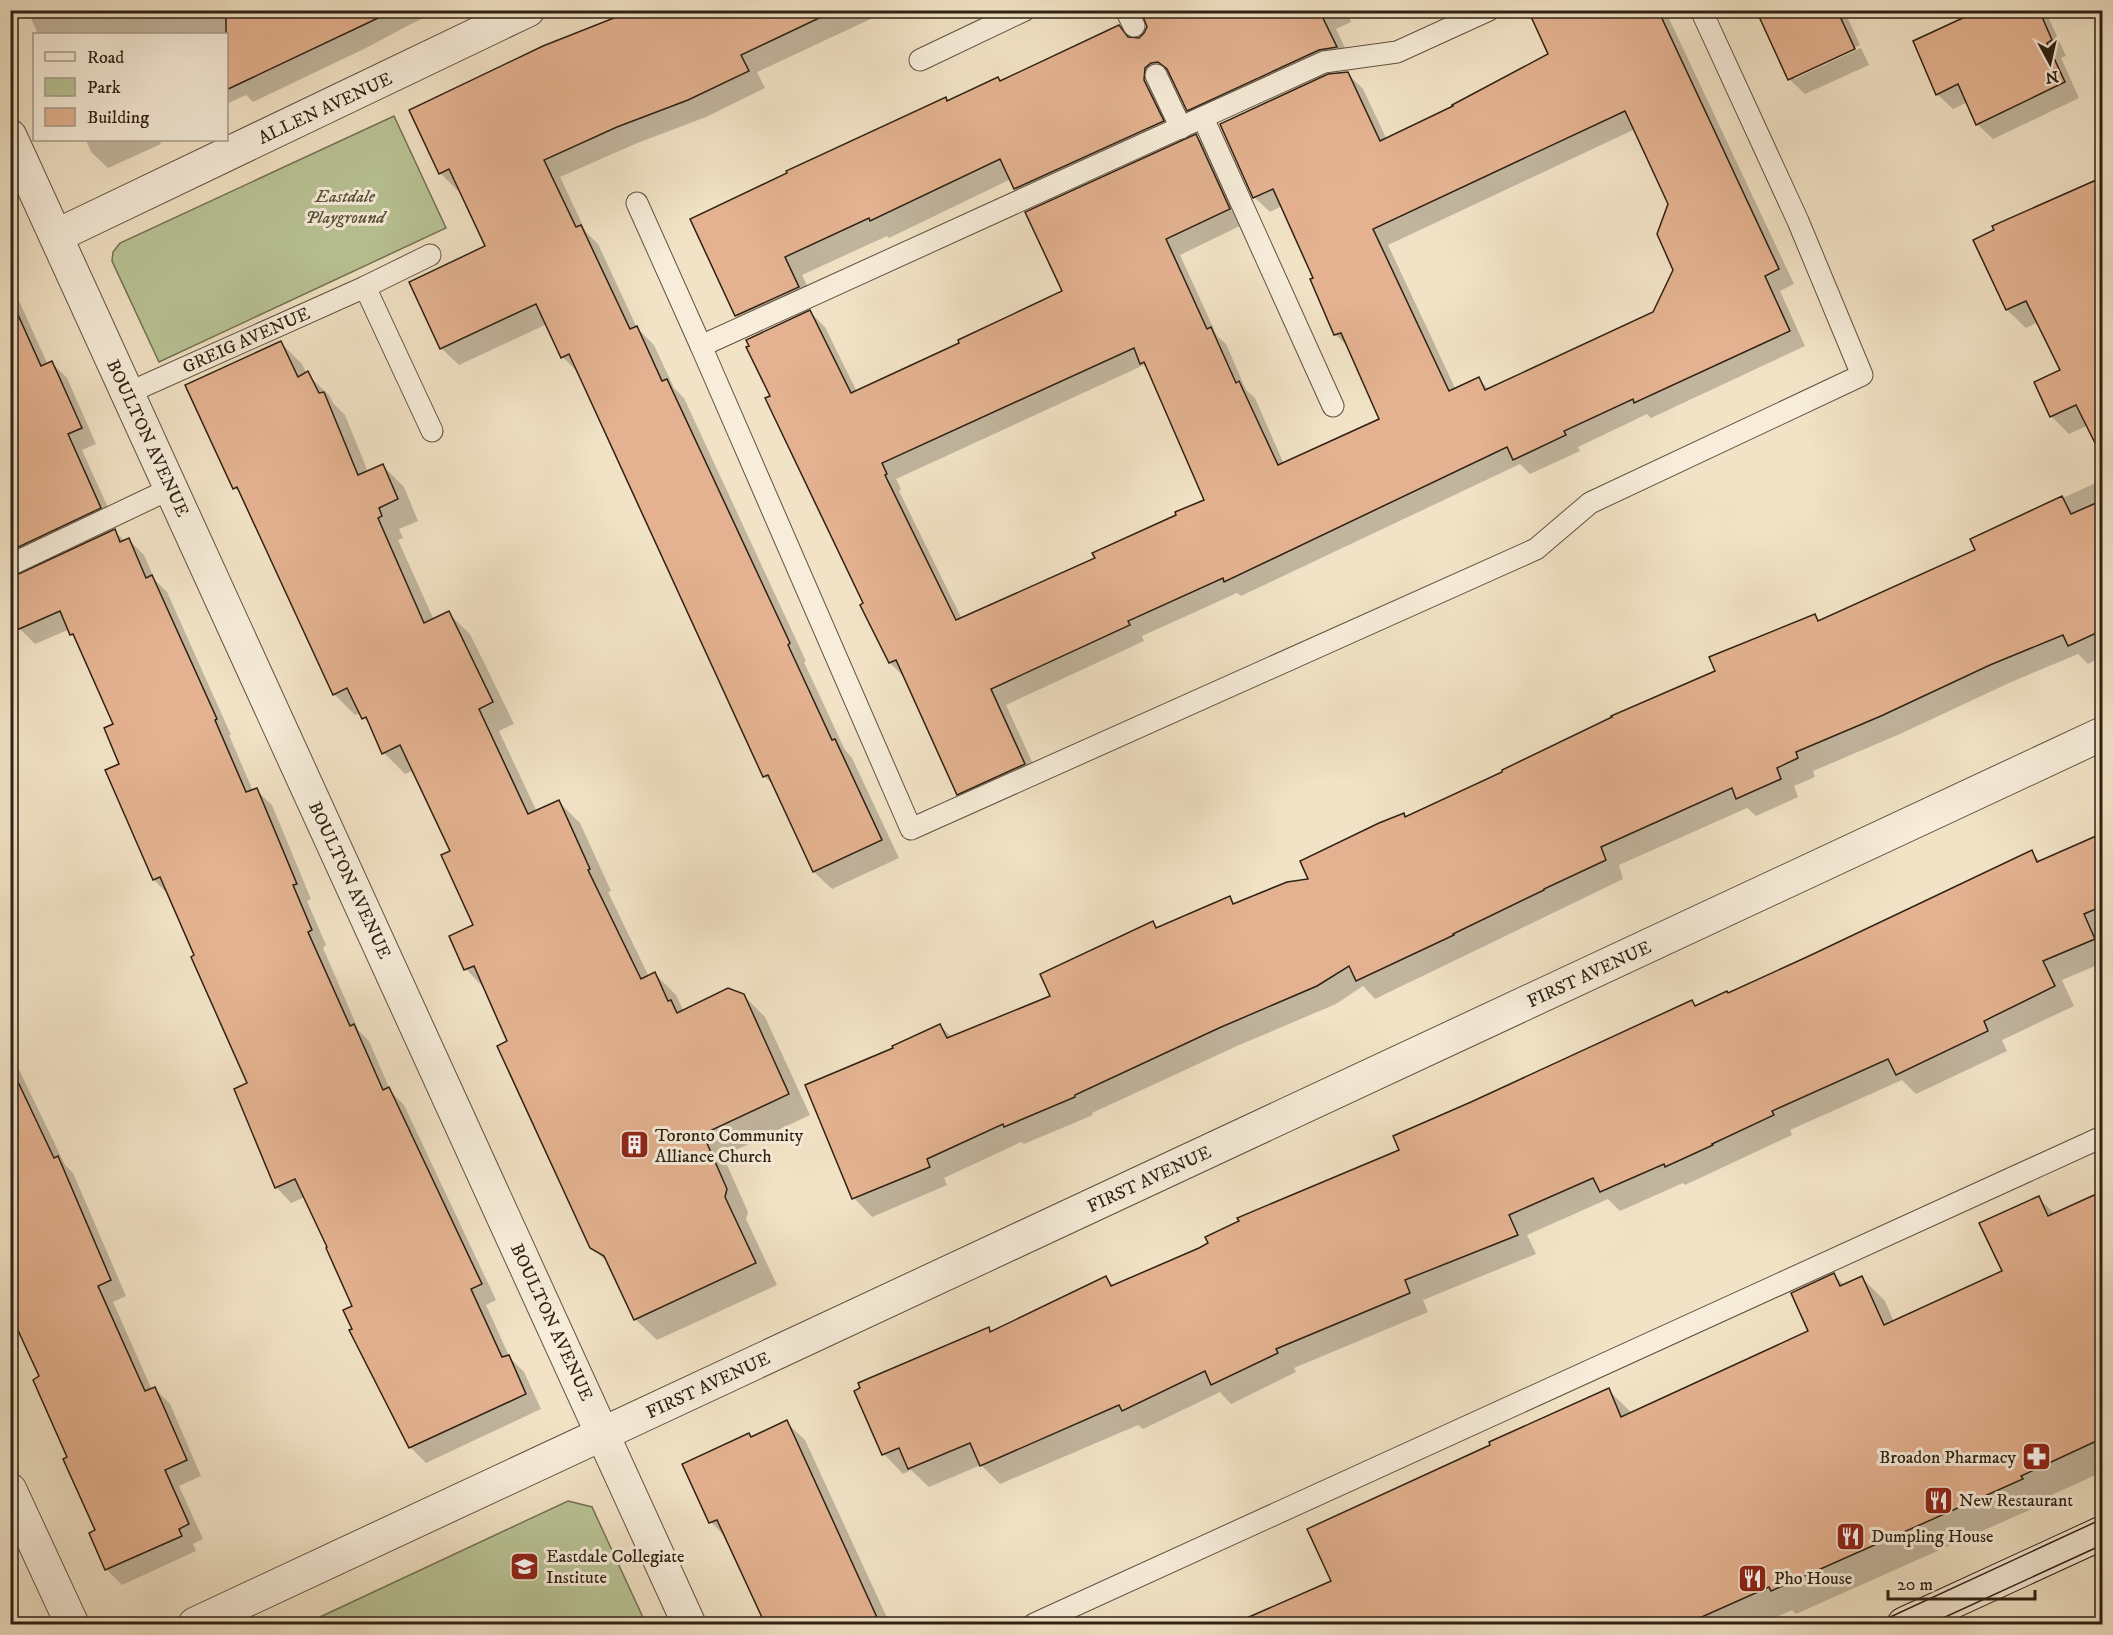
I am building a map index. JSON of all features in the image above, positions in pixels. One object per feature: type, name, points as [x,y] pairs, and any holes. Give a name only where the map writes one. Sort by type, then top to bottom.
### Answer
[{"type":"street","name":"ALLEN AVENUE","points":[[56,236],[528,10]]},
{"type":"street","name":"BOULTON AVENUE","points":[[10,136],[689,1624]]},
{"type":"street","name":"FIRST AVENUE","points":[[195,1624],[2103,734]]},
{"type":"street","points":[[10,1490],[72,1624]]},
{"type":"street","points":[[1904,1624],[2103,1533]]},
{"type":"lane","points":[[920,60],[1025,10]]},
{"type":"lane","points":[[701,346],[1324,62],[1397,52],[1489,10]]},
{"type":"lane","points":[[637,203],[911,829],[1536,549],[1590,503],[1862,375],[1798,221],[1701,10]]},
{"type":"lane","points":[[1156,75],[1181,128]]},
{"type":"lane","points":[[1203,118],[1333,406]]},
{"type":"lane","name":"GREIG AVENUE","points":[[128,393],[365,287],[430,255]]},
{"type":"lane","points":[[365,287],[432,431]]},
{"type":"lane","points":[[10,565],[172,488]]},
{"type":"lane","points":[[1034,1624],[2103,1137]]},
{"type":"green space","name":"Eastdale Playground","points":[[394,116],[446,228],[159,362],[112,261],[113,252],[120,243]]},
{"type":"green space","name":"Eastdale Collegiate Institute","points":[[568,1501],[592,1507],[646,1624],[305,1624]]},
{"type":"building","points":[[226,10],[395,10],[228,89],[228,33],[226,33]]},
{"type":"building","points":[[634,10],[836,10],[741,55],[749,71],[688,100],[617,127],[544,160],[576,227],[581,225],[630,329],[637,326],[662,381],[667,379],[790,643],[788,645],[832,740],[835,739],[882,840],[813,872],[768,775],[763,777],[569,354],[561,358],[536,304],[440,349],[409,282],[485,246],[449,169],[439,174],[409,110],[543,46]]},
{"type":"building","points":[[1151,10],[1319,10],[1337,47],[1319,50],[1187,111],[1167,69],[1158,62],[1151,63],[1145,68],[1144,80],[1164,121],[1014,189],[1000,159],[870,221],[869,218],[785,257],[799,287],[735,316],[690,219],[787,173],[786,171],[946,97],[947,101],[998,77],[1000,81],[1119,25],[1128,37],[1139,38],[1147,27],[1142,14]]},
{"type":"building","points":[[1528,10],[1658,10],[1779,269],[1765,276],[1790,331],[1634,403],[1633,399],[1564,431],[1566,435],[1513,460],[1507,447],[1224,582],[1223,578],[1128,621],[1130,625],[991,689],[1025,764],[957,795],[896,660],[889,663],[860,605],[863,603],[765,398],[770,396],[746,347],[749,346],[746,340],[810,310],[851,393],[959,343],[958,340],[1062,291],[1025,212],[1196,134],[1230,209],[1166,239],[1207,329],[1211,327],[1236,383],[1239,381],[1278,465],[1379,419],[1341,333],[1334,335],[1310,279],[1313,278],[1273,189],[1253,198],[1220,124],[1328,74],[1348,72],[1380,141],[1453,106],[1548,54]],"holes":[[[1625,111],[1668,204],[1657,234],[1673,270],[1653,312],[1485,390],[1479,377],[1449,391],[1373,229]],[[1134,348],[1140,364],[1144,362],[1204,500],[1092,553],[1095,558],[956,620],[885,475],[887,474],[882,463]]]},
{"type":"building","points":[[1756,10],[1837,10],[1855,49],[1788,80]]},
{"type":"building","points":[[1980,10],[2039,10],[2052,40],[2047,43],[2065,82],[1976,125],[1958,84],[1936,95],[1913,41]]},
{"type":"building","points":[[2103,177],[2103,459],[2076,405],[2050,417],[2034,382],[2060,370],[2026,301],[2006,310],[1973,240],[1994,230],[1992,226]]},
{"type":"building","points":[[10,297],[41,366],[52,361],[82,428],[68,434],[101,508],[10,551]]},
{"type":"building","points":[[281,341],[298,377],[308,371],[319,393],[324,392],[358,475],[383,464],[398,499],[379,508],[382,516],[378,518],[424,623],[449,611],[493,702],[479,709],[528,814],[559,800],[590,869],[588,870],[641,979],[655,972],[668,1001],[671,1000],[677,1013],[728,988],[744,994],[789,1094],[703,1134],[727,1189],[725,1197],[756,1263],[634,1320],[604,1256],[590,1248],[497,1046],[507,1041],[474,966],[464,970],[449,936],[473,925],[441,855],[450,851],[400,745],[382,754],[366,717],[362,719],[347,688],[333,695],[237,487],[233,489],[185,385]]},
{"type":"building","points":[[2062,496],[2071,514],[2103,500],[2103,630],[2068,646],[2063,635],[1990,665],[1881,716],[1796,752],[1798,758],[1777,768],[1781,779],[1736,799],[1732,788],[1601,847],[1606,860],[1454,935],[1356,981],[1349,966],[1317,986],[1219,1028],[1075,1095],[1075,1097],[1004,1127],[1003,1124],[927,1159],[930,1167],[852,1199],[805,1085],[893,1048],[892,1046],[940,1024],[947,1038],[1050,996],[1040,974],[1153,921],[1156,928],[1230,896],[1233,904],[1287,882],[1308,879],[1300,861],[1379,823],[1404,813],[1405,817],[1502,772],[1611,716],[1715,671],[1709,657],[1815,614],[1818,621],[1975,550],[1970,539]]},
{"type":"building","points":[[115,529],[120,542],[129,538],[146,578],[152,575],[217,719],[215,720],[246,792],[257,788],[297,884],[293,885],[312,930],[308,932],[350,1026],[354,1024],[383,1090],[389,1087],[482,1284],[471,1289],[502,1357],[509,1355],[526,1394],[409,1448],[349,1330],[352,1329],[343,1310],[352,1306],[295,1179],[275,1188],[234,1089],[247,1083],[191,957],[194,955],[160,877],[153,880],[105,770],[119,764],[104,728],[113,724],[73,634],[70,635],[60,611],[10,633],[10,578]]},
{"type":"building","points":[[2103,833],[2103,906],[2084,914],[2095,939],[2043,961],[2055,986],[1984,1021],[1988,1031],[1896,1075],[1888,1059],[1772,1111],[1774,1115],[1713,1145],[1665,1167],[1664,1164],[1600,1192],[1593,1178],[1509,1215],[1518,1235],[1405,1280],[1410,1293],[1276,1349],[1278,1353],[1211,1385],[1205,1371],[1122,1411],[1119,1405],[980,1466],[970,1443],[908,1469],[899,1448],[882,1455],[854,1391],[860,1388],[858,1383],[989,1327],[990,1332],[1106,1276],[1111,1286],[1199,1248],[1208,1243],[1205,1237],[1239,1221],[1237,1218],[1399,1150],[1393,1136],[1692,1000],[1695,1006],[1727,991],[1728,993],[2032,850],[2037,862]]},
{"type":"building","points":[[10,1065],[54,1158],[58,1156],[111,1280],[98,1286],[145,1391],[155,1387],[187,1460],[165,1470],[189,1524],[179,1529],[182,1536],[105,1570],[89,1533],[95,1530],[63,1459],[67,1457],[33,1380],[39,1376],[10,1313]]},
{"type":"building","points":[[2103,1191],[2103,1438],[2021,1476],[2023,1479],[1771,1591],[1769,1587],[1686,1624],[1233,1624],[1331,1581],[1307,1529],[1490,1445],[1489,1442],[1609,1388],[1621,1417],[1808,1331],[1791,1293],[1834,1273],[1840,1286],[1862,1276],[1884,1325],[2002,1271],[1979,1223],[2039,1196],[2048,1216]]},
{"type":"building","points":[[787,1420],[880,1624],[765,1624],[717,1520],[709,1523],[682,1464],[749,1433],[751,1437]]},
{"type":"tram line","points":[[1875,1624],[2102,1519]]},
{"type":"tram line","points":[[1930,1624],[2102,1545]]},
{"type":"place","name":"Toronto Community Alliance Church","points":[[634,1145]]},
{"type":"place","name":"Broadon Pharmacy","points":[[2037,1457]]},
{"type":"place","name":"New Restaurant","points":[[1938,1500]]},
{"type":"place","name":"Dumpling House","points":[[1850,1536]]},
{"type":"place","name":"Eastdale Collegiate Institute","points":[[525,1566]]},
{"type":"place","name":"Pho House","points":[[1753,1578]]}]
